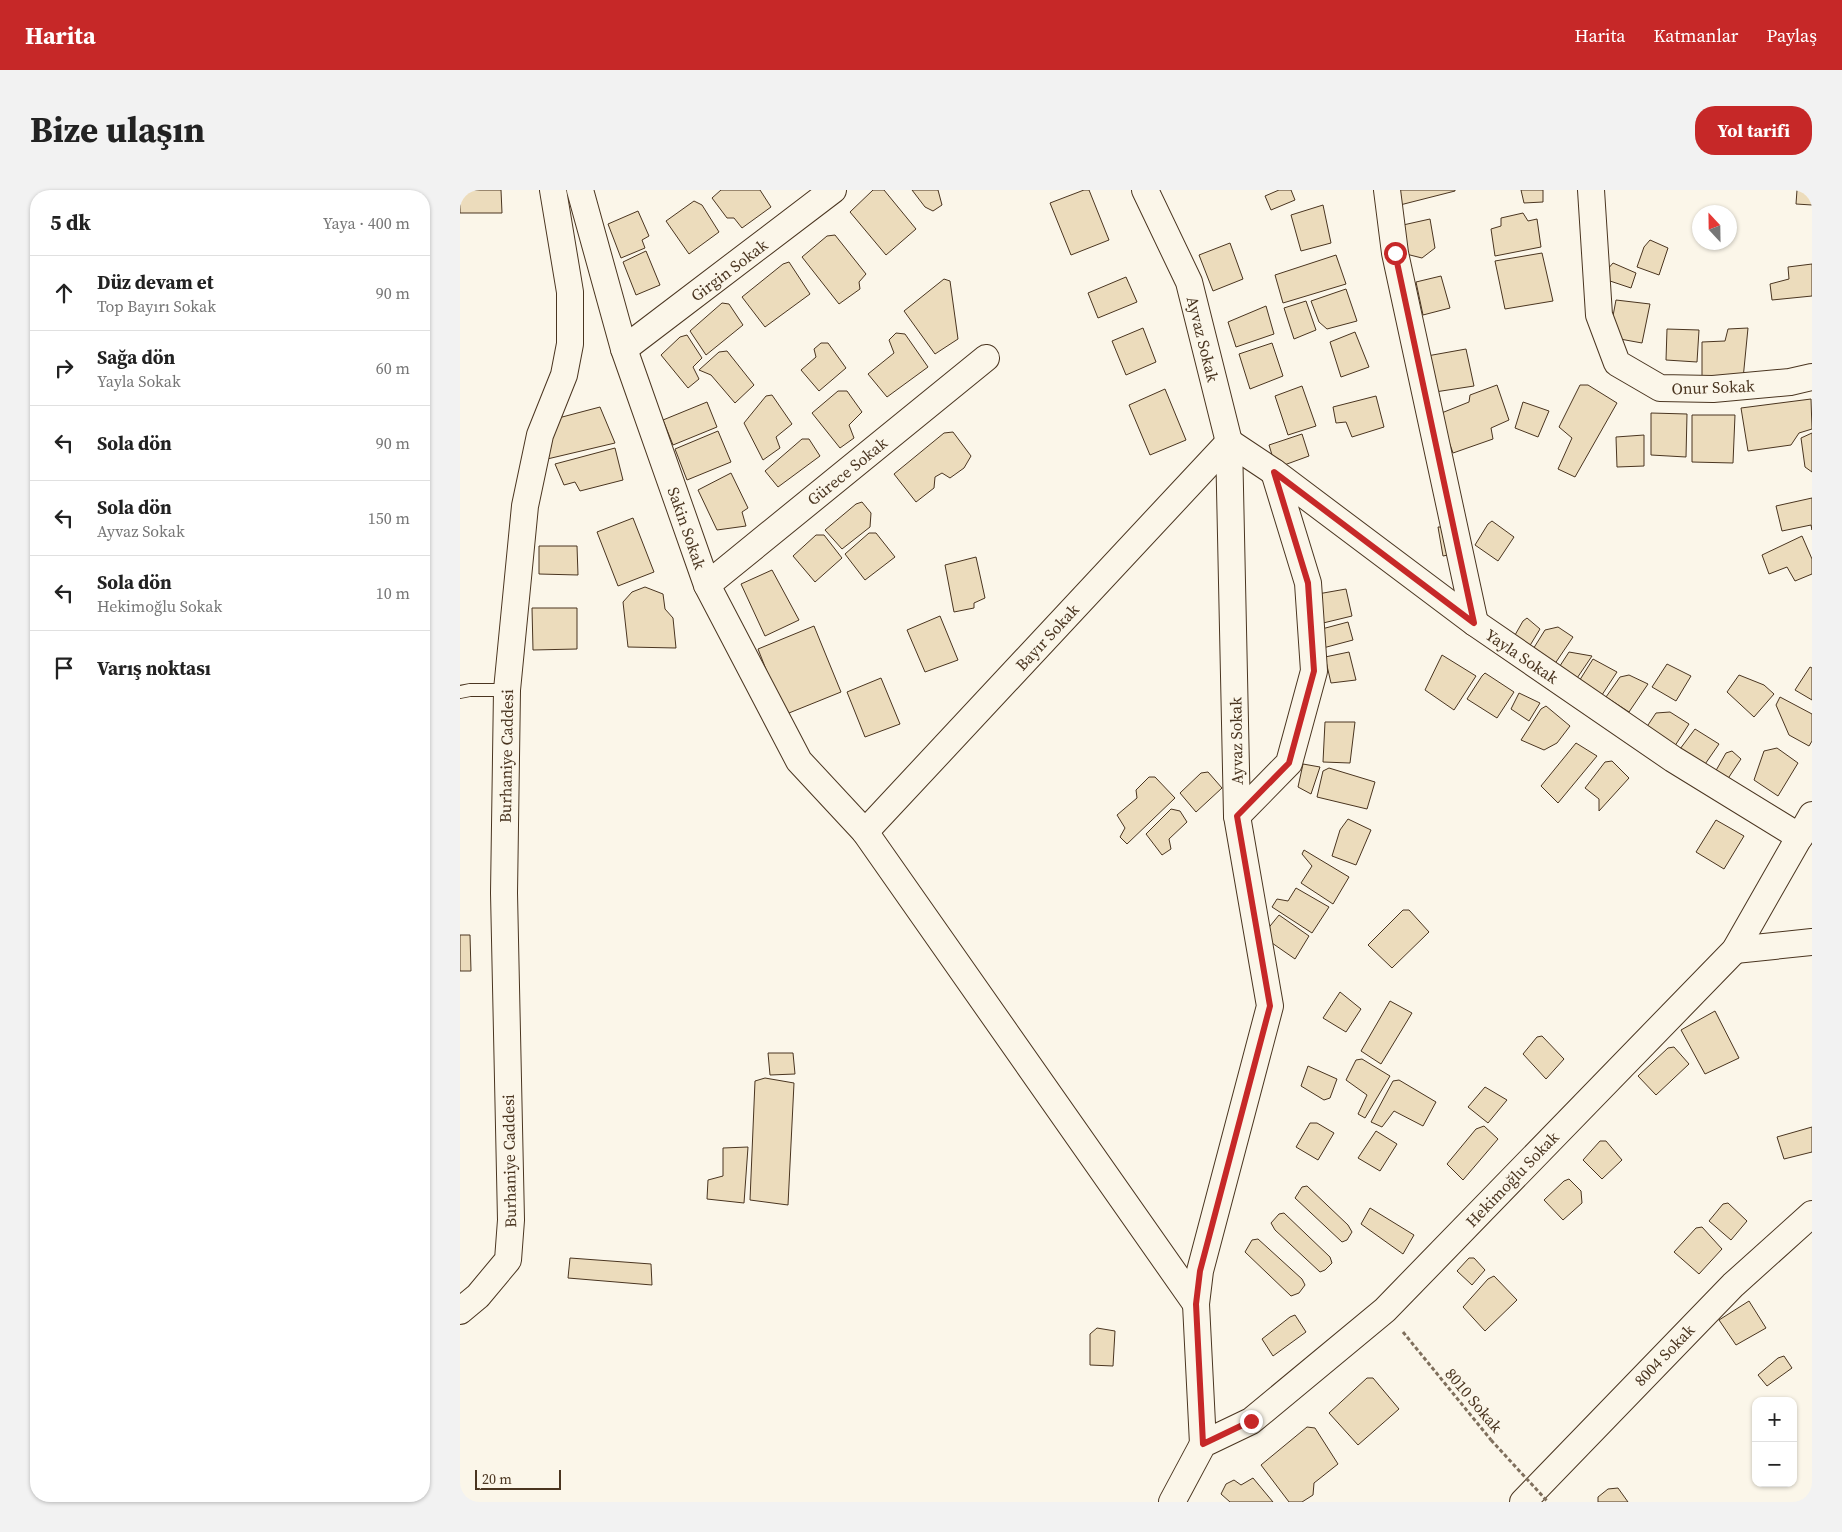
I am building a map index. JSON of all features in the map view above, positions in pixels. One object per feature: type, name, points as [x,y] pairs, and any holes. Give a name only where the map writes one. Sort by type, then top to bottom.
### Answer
[{"type":"street","name":"Burhaniye Caddesi","points":[[460,1311],[478,1296],[508,1260],[511,1220],[504,893],[507,690],[525,506],[540,435],[564,375],[570,344],[570,292],[553,190]]},
{"type":"street","name":"Sakin Sokak","points":[[580,190],[624,350],[707,585],[799,760],[865,832],[1196,1304]]},
{"type":"street","name":"Girgin Sokak","points":[[624,350],[833,190]]},
{"type":"street","name":"Ayvaz Sokak","points":[[1145,190],[1189,282],[1229,442],[1237,816],[1270,1006],[1200,1271],[1196,1304],[1203,1444]]},
{"type":"street","points":[[1387,190],[1395,253],[1474,623]]},
{"type":"street","name":"Onur Sokak","points":[[1591,190],[1599,315],[1618,364],[1660,388],[1713,389],[1790,382],[1812,377]]},
{"type":"street","name":"Gürece Sokak","points":[[707,585],[986,358]]},
{"type":"street","name":"Yayla Sokak","points":[[1229,442],[1274,472],[1474,623],[1673,759],[1806,826]]},
{"type":"street","name":"Bayır Sokak","points":[[865,832],[1229,442]]},
{"type":"street","points":[[1237,816],[1289,763],[1314,671],[1308,583],[1274,472]]},
{"type":"street","name":"Hekimoğlu Sokak","points":[[1203,1444],[1251,1421],[1385,1310],[1735,950],[1806,826]]},
{"type":"street","points":[[1735,950],[1812,942]]},
{"type":"street","name":"8004 Sokak","points":[[1523,1502],[1733,1284],[1812,1214]]},
{"type":"street","points":[[1172,1502],[1203,1444]]},
{"type":"lane","points":[[460,692],[470,690],[507,690]]},
{"type":"path","name":"8010 Sokak","points":[[1385,1310],[1491,1440],[1548,1502]]},
{"type":"building","points":[[460,190],[501,190],[502,213],[460,213]]},
{"type":"building","points":[[721,190],[760,190],[771,207],[742,228],[734,218],[727,218],[712,198]]},
{"type":"building","points":[[873,190],[884,190],[916,229],[886,255],[850,212]]},
{"type":"building","points":[[912,190],[938,190],[942,205],[933,211],[925,207]]},
{"type":"building","points":[[1084,190],[1089,190],[1109,240],[1071,255],[1050,203]]},
{"type":"building","points":[[1279,190],[1291,190],[1295,200],[1271,210],[1265,196]]},
{"type":"building","points":[[1398,190],[1455,190],[1455,191],[1400,205]]},
{"type":"building","points":[[1521,190],[1543,190],[1543,202],[1524,203]]},
{"type":"building","points":[[1797,190],[1812,190],[1812,205],[1796,204]]},
{"type":"building","points":[[694,201],[702,205],[719,232],[689,254],[666,221]]},
{"type":"building","points":[[1323,205],[1331,243],[1301,251],[1291,215]]},
{"type":"building","points":[[638,211],[649,236],[642,240],[645,248],[621,258],[608,224]]},
{"type":"building","points":[[1523,213],[1528,221],[1537,219],[1541,247],[1495,256],[1491,229],[1501,226],[1501,218]]},
{"type":"building","points":[[1430,219],[1435,248],[1422,258],[1402,253],[1403,225]]},
{"type":"building","points":[[835,235],[866,274],[859,282],[860,289],[839,304],[802,257],[827,236]]},
{"type":"building","points":[[1650,240],[1668,248],[1659,275],[1637,267],[1644,247]]},
{"type":"building","points":[[1230,243],[1243,279],[1213,291],[1199,255]]},
{"type":"building","points":[[646,251],[660,285],[636,295],[623,262]]},
{"type":"building","points":[[1542,253],[1553,301],[1505,309],[1495,261]]},
{"type":"building","points":[[1336,255],[1346,284],[1283,303],[1275,275]]},
{"type":"building","points":[[789,262],[810,294],[765,327],[742,297],[783,264]]},
{"type":"building","points":[[1613,263],[1636,273],[1631,288],[1607,280],[1607,270]]},
{"type":"building","points":[[1812,264],[1812,296],[1772,300],[1770,284],[1789,279],[1788,267]]},
{"type":"building","points":[[1441,276],[1450,308],[1423,315],[1416,282]]},
{"type":"building","points":[[1126,277],[1137,302],[1098,318],[1088,293]]},
{"type":"building","points":[[944,279],[950,281],[958,339],[935,354],[904,311]]},
{"type":"building","points":[[1346,289],[1357,321],[1327,329],[1319,322],[1311,301]]},
{"type":"building","points":[[1616,300],[1650,304],[1642,343],[1609,337]]},
{"type":"building","points":[[1306,301],[1316,330],[1294,339],[1284,308]]},
{"type":"building","points":[[722,303],[729,304],[743,325],[706,355],[690,331]]},
{"type":"building","points":[[1266,306],[1274,334],[1236,347],[1228,322]]},
{"type":"building","points":[[1143,328],[1156,362],[1126,375],[1112,341]]},
{"type":"building","points":[[1748,328],[1743,379],[1702,378],[1702,342],[1725,341],[1728,329]]},
{"type":"building","points":[[1667,329],[1699,330],[1697,362],[1666,360]]},
{"type":"building","points":[[1355,332],[1369,367],[1341,377],[1330,342]]},
{"type":"building","points":[[896,333],[905,334],[928,367],[887,397],[868,374],[894,353],[889,340]]},
{"type":"building","points":[[687,335],[702,358],[693,367],[699,379],[688,388],[661,355],[680,337]]},
{"type":"building","points":[[821,343],[828,343],[846,368],[819,391],[801,370],[816,357],[814,349]]},
{"type":"building","points":[[1272,343],[1283,376],[1250,389],[1239,354]]},
{"type":"building","points":[[1466,349],[1474,386],[1435,392],[1427,356]]},
{"type":"building","points":[[727,351],[754,385],[735,403],[711,375],[699,370],[719,352]]},
{"type":"building","points":[[1497,385],[1509,420],[1491,428],[1493,439],[1453,453],[1439,414],[1469,402],[1470,395]]},
{"type":"building","points":[[1580,385],[1588,385],[1617,403],[1575,477],[1558,469],[1572,438],[1559,427]]},
{"type":"building","points":[[1302,386],[1316,426],[1288,435],[1275,396]]},
{"type":"building","points":[[1165,389],[1186,440],[1150,455],[1129,405]]},
{"type":"building","points":[[838,391],[847,391],[862,412],[849,425],[854,438],[840,448],[812,413]]},
{"type":"building","points":[[772,395],[792,424],[776,437],[780,448],[763,460],[744,423],[766,396]]},
{"type":"building","points":[[1376,396],[1384,427],[1352,437],[1346,422],[1336,423],[1333,407]]},
{"type":"building","points":[[1811,399],[1812,429],[1799,433],[1791,445],[1748,451],[1741,408]]},
{"type":"building","points":[[707,402],[717,427],[673,445],[663,420]]},
{"type":"building","points":[[1523,402],[1549,411],[1538,437],[1515,428]]},
{"type":"building","points":[[600,407],[615,443],[543,460],[547,421]]},
{"type":"building","points":[[1651,413],[1687,414],[1686,457],[1651,455]]},
{"type":"building","points":[[1692,415],[1735,415],[1733,463],[1692,462]]},
{"type":"building","points":[[718,431],[731,462],[687,480],[675,449]]},
{"type":"building","points":[[953,432],[971,456],[964,468],[950,478],[942,473],[935,477],[934,488],[916,502],[894,474],[944,433]]},
{"type":"building","points":[[1812,433],[1812,472],[1805,467],[1801,438]]},
{"type":"building","points":[[1302,434],[1309,456],[1276,468],[1269,445]]},
{"type":"building","points":[[1644,435],[1644,466],[1617,467],[1616,437]]},
{"type":"building","points":[[802,439],[809,439],[820,456],[778,487],[765,471]]},
{"type":"building","points":[[615,448],[623,480],[580,491],[575,482],[564,485],[555,464]]},
{"type":"building","points":[[731,473],[748,508],[742,512],[746,526],[717,530],[698,490]]},
{"type":"building","points":[[1812,498],[1812,530],[1811,525],[1782,531],[1776,506]]},
{"type":"building","points":[[862,502],[871,513],[870,527],[842,549],[825,530],[856,504]]},
{"type":"building","points":[[633,518],[654,572],[618,586],[597,532]]},
{"type":"building","points":[[1492,521],[1514,537],[1498,561],[1475,545],[1488,524]]},
{"type":"building","points":[[1438,527],[1449,527],[1453,554],[1443,556]]},
{"type":"building","points":[[869,533],[876,533],[895,557],[865,580],[845,554]]},
{"type":"building","points":[[816,535],[824,535],[842,558],[815,582],[793,556]]},
{"type":"building","points":[[1802,536],[1812,559],[1812,574],[1795,581],[1787,567],[1769,574],[1762,555]]},
{"type":"building","points":[[539,546],[577,546],[578,575],[539,574]]},
{"type":"building","points":[[976,557],[985,598],[974,603],[974,608],[954,612],[945,565]]},
{"type":"building","points":[[772,570],[799,620],[765,636],[741,584]]},
{"type":"building","points":[[645,587],[663,594],[665,609],[673,618],[676,648],[628,647],[623,602],[632,592]]},
{"type":"building","points":[[1346,589],[1352,616],[1319,624],[1312,595]]},
{"type":"building","points":[[532,608],[577,608],[577,649],[533,650]]},
{"type":"building","points":[[940,616],[958,660],[925,672],[907,630]]},
{"type":"building","points":[[1527,618],[1540,629],[1526,652],[1511,642],[1523,621]]},
{"type":"building","points":[[1348,622],[1353,640],[1323,648],[1318,630]]},
{"type":"building","points":[[814,626],[841,692],[784,715],[758,649]]},
{"type":"building","points":[[1558,627],[1573,637],[1552,668],[1530,654],[1545,630]]},
{"type":"building","points":[[1349,652],[1356,680],[1331,683],[1325,657]]},
{"type":"building","points":[[1569,652],[1592,656],[1573,684],[1556,672]]},
{"type":"building","points":[[1442,655],[1476,676],[1454,710],[1425,690]]},
{"type":"building","points":[[1593,659],[1617,672],[1598,701],[1576,686]]},
{"type":"building","points":[[1667,664],[1691,676],[1676,701],[1652,687]]},
{"type":"building","points":[[1810,667],[1812,668],[1812,700],[1795,690]]},
{"type":"building","points":[[1485,673],[1514,692],[1497,718],[1467,699]]},
{"type":"building","points":[[1629,675],[1648,684],[1629,712],[1606,697],[1620,677]]},
{"type":"building","points":[[1739,675],[1764,685],[1774,694],[1754,717],[1727,692]]},
{"type":"building","points":[[881,678],[900,724],[865,737],[847,692]]},
{"type":"building","points":[[1519,693],[1540,703],[1529,721],[1511,709]]},
{"type":"building","points":[[1780,697],[1812,714],[1812,741],[1809,746],[1789,735],[1776,705]]},
{"type":"building","points":[[1546,706],[1570,726],[1557,743],[1544,750],[1521,740],[1541,709]]},
{"type":"building","points":[[1670,712],[1689,724],[1671,752],[1642,734],[1656,713]]},
{"type":"building","points":[[1325,722],[1355,722],[1350,763],[1323,762]]},
{"type":"building","points":[[1695,729],[1719,744],[1701,770],[1677,753]]},
{"type":"building","points":[[1576,743],[1597,756],[1558,803],[1541,786]]},
{"type":"building","points":[[1777,748],[1798,763],[1778,796],[1754,780],[1764,751]]},
{"type":"building","points":[[1732,751],[1741,759],[1725,783],[1714,774],[1726,753]]},
{"type":"building","points":[[1612,761],[1629,778],[1599,811],[1599,799],[1585,788],[1605,762]]},
{"type":"building","points":[[1303,764],[1320,767],[1311,794],[1298,787]]},
{"type":"building","points":[[1329,768],[1375,782],[1367,809],[1317,797],[1323,771]]},
{"type":"building","points":[[1208,772],[1222,788],[1196,812],[1180,793],[1201,773]]},
{"type":"building","points":[[1149,777],[1155,777],[1175,798],[1127,844],[1120,837],[1125,828],[1117,815],[1137,798],[1136,790]]},
{"type":"building","points":[[1171,809],[1180,811],[1187,822],[1169,839],[1171,849],[1162,855],[1146,834]]},
{"type":"building","points":[[1348,819],[1371,830],[1356,865],[1332,856],[1340,830]]},
{"type":"building","points":[[1716,820],[1744,836],[1724,869],[1696,852]]},
{"type":"building","points":[[1304,850],[1349,877],[1333,904],[1301,883],[1312,866],[1302,854]]},
{"type":"building","points":[[1296,888],[1329,907],[1312,933],[1272,907],[1277,899],[1288,901]]},
{"type":"building","points":[[1403,910],[1409,910],[1429,932],[1392,968],[1368,945]]},
{"type":"building","points":[[1279,915],[1309,936],[1295,959],[1262,936]]},
{"type":"building","points":[[460,935],[470,935],[471,971],[460,971]]},
{"type":"building","points":[[1340,992],[1361,1009],[1346,1032],[1323,1018]]},
{"type":"building","points":[[1390,1001],[1412,1013],[1381,1064],[1361,1051]]},
{"type":"building","points":[[1715,1011],[1739,1058],[1705,1074],[1681,1030]]},
{"type":"building","points":[[1542,1036],[1564,1059],[1546,1079],[1523,1054],[1537,1037]]},
{"type":"building","points":[[1674,1047],[1689,1064],[1656,1095],[1638,1076],[1668,1048]]},
{"type":"building","points":[[768,1053],[793,1053],[795,1074],[770,1075]]},
{"type":"building","points":[[1362,1059],[1390,1076],[1365,1118],[1358,1114],[1367,1095],[1346,1080],[1356,1060]]},
{"type":"building","points":[[1308,1066],[1337,1079],[1330,1098],[1324,1100],[1301,1086]]},
{"type":"building","points":[[765,1078],[794,1083],[788,1205],[750,1200],[755,1081]]},
{"type":"building","points":[[1399,1080],[1436,1102],[1423,1126],[1394,1111],[1382,1127],[1371,1122],[1393,1081]]},
{"type":"building","points":[[1485,1087],[1507,1100],[1488,1123],[1468,1107]]},
{"type":"building","points":[[1310,1123],[1317,1123],[1334,1133],[1318,1160],[1296,1147]]},
{"type":"building","points":[[1484,1126],[1498,1139],[1463,1180],[1447,1164],[1476,1129]]},
{"type":"building","points":[[1812,1127],[1812,1152],[1784,1159],[1777,1137]]},
{"type":"building","points":[[1376,1131],[1397,1144],[1380,1171],[1358,1158]]},
{"type":"building","points":[[1600,1141],[1606,1141],[1622,1160],[1602,1179],[1583,1160]]},
{"type":"building","points":[[748,1147],[744,1203],[707,1199],[708,1180],[723,1176],[723,1148]]},
{"type":"building","points":[[1569,1179],[1581,1191],[1582,1203],[1563,1220],[1544,1200],[1564,1181]]},
{"type":"building","points":[[1307,1186],[1348,1225],[1352,1232],[1347,1240],[1342,1242],[1295,1198],[1302,1187]]},
{"type":"building","points":[[1728,1203],[1747,1221],[1731,1240],[1709,1221],[1723,1204]]},
{"type":"building","points":[[1370,1208],[1414,1235],[1403,1254],[1361,1224]]},
{"type":"building","points":[[1284,1213],[1330,1257],[1332,1263],[1325,1270],[1320,1272],[1275,1230],[1271,1223],[1279,1214]]},
{"type":"building","points":[[1702,1227],[1722,1249],[1699,1274],[1674,1252],[1696,1228]]},
{"type":"building","points":[[1258,1239],[1302,1279],[1305,1285],[1299,1293],[1291,1296],[1245,1252],[1252,1240]]},
{"type":"building","points":[[570,1258],[651,1264],[652,1285],[568,1278]]},
{"type":"building","points":[[1469,1258],[1474,1258],[1485,1270],[1472,1285],[1457,1271]]},
{"type":"building","points":[[1494,1276],[1517,1300],[1485,1331],[1463,1307],[1488,1279]]},
{"type":"building","points":[[1749,1301],[1766,1328],[1736,1345],[1719,1320]]},
{"type":"building","points":[[1295,1315],[1306,1332],[1273,1356],[1262,1339]]},
{"type":"building","points":[[1097,1328],[1115,1331],[1113,1366],[1090,1365],[1090,1334]]},
{"type":"building","points":[[1784,1356],[1792,1368],[1767,1386],[1758,1375],[1778,1358]]},
{"type":"building","points":[[1367,1378],[1373,1378],[1399,1409],[1358,1445],[1329,1413]]},
{"type":"building","points":[[1307,1427],[1315,1428],[1338,1464],[1314,1483],[1313,1495],[1302,1502],[1289,1502],[1261,1465]]},
{"type":"building","points":[[1253,1478],[1273,1502],[1230,1502],[1221,1494],[1226,1484],[1234,1480],[1241,1485]]},
{"type":"building","points":[[1618,1488],[1628,1502],[1598,1502],[1598,1497],[1608,1489]]},
{"type":"route","points":[[1251,1421],[1203,1444],[1196,1304],[1200,1271],[1270,1006],[1237,816],[1289,763],[1314,671],[1308,583],[1274,472],[1474,623],[1395,253]]}]
